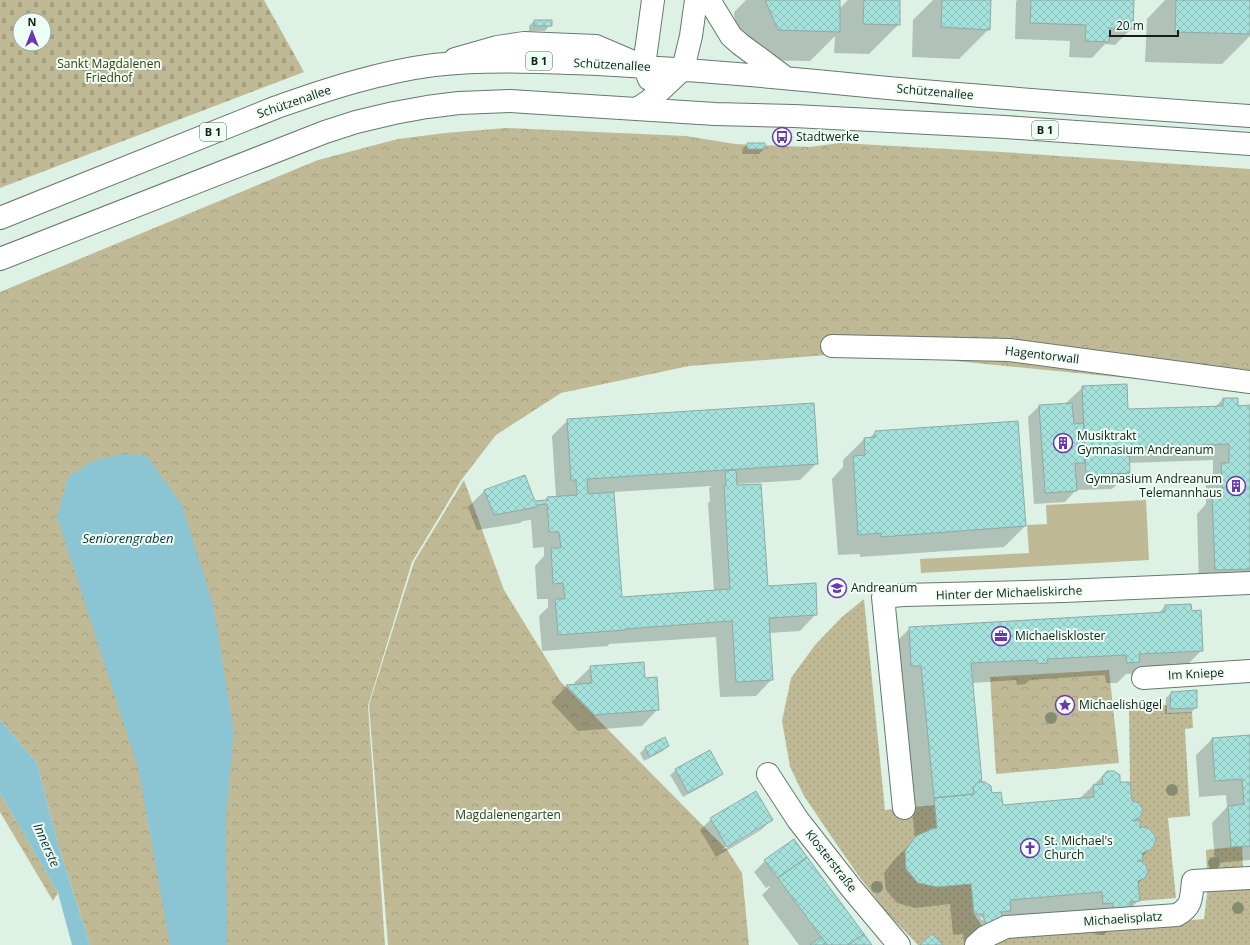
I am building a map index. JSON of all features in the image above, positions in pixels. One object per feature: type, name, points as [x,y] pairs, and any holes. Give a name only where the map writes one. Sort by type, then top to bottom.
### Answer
[{"type":"main road","points":[[653,0],[644,66],[650,82],[658,93],[677,112]]},
{"type":"main road","points":[[637,109],[658,93],[683,69],[691,36],[696,0]]},
{"type":"main road","points":[[709,0],[731,36],[786,78]]},
{"type":"main road","name":"Schützenallee","points":[[0,218],[277,107],[350,83],[433,65],[535,61],[644,66],[1002,98],[1250,116]]},
{"type":"main road","name":"B 1","points":[[0,259],[325,132],[371,119],[460,103],[510,101],[595,108],[1005,127],[1250,144]]},
{"type":"main road","name":"Hagentorwall","points":[[832,346],[1009,350],[1250,382]]},
{"type":"main road","name":"Hinter der Michaeliskirche","points":[[904,808],[883,597],[1250,583]]},
{"type":"main road","name":"Im Kniepe","points":[[1143,678],[1250,671]]},
{"type":"main road","name":"Klosterstraße","points":[[768,774],[798,820],[852,889],[899,945]]},
{"type":"main road","name":"Michaelisplatz","points":[[976,945],[985,937],[1006,927],[1177,915],[1186,910],[1191,900],[1193,881],[1250,878]]},
{"type":"green space","name":"Sankt Magdalenen Friedhof","points":[[0,0],[264,0],[304,72],[0,188]]},
{"type":"green space","points":[[506,128],[686,136],[735,144],[810,147],[840,143],[1002,152],[1250,169],[1250,390],[864,352],[689,366],[561,393],[496,435],[462,479],[412,562],[368,706],[385,945],[90,945],[58,844],[37,763],[0,720],[0,292],[318,160],[398,139],[445,133]]},
{"type":"green space","name":"Magdalenengarten","points":[[464,480],[504,590],[560,681],[728,851],[742,873],[749,945],[388,945],[369,705],[414,562]]},
{"type":"green space","points":[[1146,500],[1149,560],[921,573],[920,559],[1029,553],[1027,525],[1047,524],[1046,505]]},
{"type":"green space","points":[[864,599],[885,810],[934,805],[937,828],[922,833],[905,851],[906,869],[971,884],[974,914],[984,929],[1041,933],[1204,919],[1208,886],[1250,881],[1250,945],[943,945],[932,934],[920,945],[918,945],[887,913],[858,875],[804,796],[790,767],[782,721],[791,678],[815,645],[842,617]]},
{"type":"green space","points":[[1109,670],[1119,763],[996,774],[990,677]]},
{"type":"green space","points":[[1167,705],[1167,713],[1192,712],[1193,728],[1185,729],[1190,816],[1168,818],[1176,898],[1140,901],[1138,881],[1145,878],[1148,870],[1146,865],[1139,861],[1143,860],[1142,853],[1148,851],[1155,843],[1155,838],[1151,830],[1140,827],[1140,820],[1135,820],[1140,817],[1143,810],[1139,803],[1132,801],[1130,782],[1129,707]]},
{"type":"green space","points":[[0,793],[58,893],[53,901],[0,812]]},
{"type":"green space","points":[[1242,846],[1243,868],[1207,871],[1206,850]]},
{"type":"water","name":"Seniorengraben","points":[[124,454],[147,456],[182,505],[213,605],[234,732],[226,817],[227,945],[170,945],[138,767],[57,517],[68,477],[95,460]]},
{"type":"water","name":"Innerste","points":[[0,720],[37,763],[58,844],[90,945],[72,945],[58,893],[0,793]]},
{"type":"building","points":[[765,0],[840,0],[840,32],[778,30]]},
{"type":"building","points":[[864,0],[900,0],[900,25],[863,24]]},
{"type":"building","points":[[942,0],[991,0],[990,30],[941,27]]},
{"type":"building","points":[[1031,0],[1134,0],[1133,29],[1110,28],[1109,42],[1085,41],[1086,25],[1030,23]]},
{"type":"building","points":[[1176,0],[1250,0],[1250,34],[1175,32]]},
{"type":"building","points":[[534,20],[552,20],[552,26],[534,26]]},
{"type":"building","points":[[747,143],[765,143],[765,149],[747,149]]},
{"type":"building","name":"Gymnasium Andreanum Telemannhaus","points":[[1127,384],[1128,409],[1223,406],[1223,398],[1238,398],[1238,406],[1250,405],[1250,569],[1215,570],[1212,497],[1223,496],[1221,463],[1229,463],[1229,444],[1129,448],[1130,473],[1086,475],[1082,386]]},
{"type":"building","points":[[814,403],[818,464],[587,479],[588,494],[614,492],[622,597],[730,589],[724,486],[726,486],[725,471],[736,470],[737,485],[761,484],[768,586],[816,583],[817,615],[769,618],[773,680],[736,682],[732,621],[558,635],[555,599],[565,599],[563,583],[553,584],[551,548],[561,548],[559,532],[549,532],[547,504],[494,515],[484,490],[525,475],[535,501],[547,500],[547,497],[577,495],[576,480],[571,480],[567,419]]},
{"type":"building","name":"Musiktrakt Gymnasium Andreanum","points":[[1072,403],[1074,424],[1084,423],[1085,463],[1075,463],[1077,491],[1045,493],[1039,405]]},
{"type":"building","points":[[1018,421],[1026,526],[881,537],[881,533],[858,535],[853,456],[865,455],[864,438],[875,437],[875,431]]},
{"type":"building","points":[[1191,604],[1192,611],[1201,610],[1203,651],[1139,654],[1140,662],[1127,663],[1126,655],[1047,659],[1048,663],[1037,664],[1037,660],[971,663],[982,782],[978,782],[973,788],[974,794],[934,798],[921,666],[911,666],[909,627],[1165,612],[1165,605]]},
{"type":"building","points":[[644,662],[645,678],[657,677],[659,710],[594,715],[566,685],[592,683],[590,666]]},
{"type":"building","points":[[1197,690],[1197,708],[1170,709],[1171,692]]},
{"type":"building","points":[[1250,735],[1250,846],[1231,847],[1228,806],[1244,804],[1242,779],[1215,781],[1212,738]]},
{"type":"building","points":[[665,737],[669,746],[649,757],[645,747]]},
{"type":"building","points":[[710,750],[723,774],[688,793],[675,769]]},
{"type":"building","name":"St. Michael's Church","points":[[1107,771],[1114,771],[1120,775],[1120,782],[1130,782],[1132,801],[1139,803],[1143,810],[1140,817],[1133,821],[1140,820],[1140,827],[1148,828],[1152,831],[1156,839],[1152,849],[1142,853],[1143,861],[1141,861],[1146,865],[1148,872],[1145,878],[1138,881],[1140,901],[1130,902],[1131,908],[1113,910],[1113,903],[1103,904],[1102,892],[1010,900],[1011,911],[1001,912],[1002,919],[990,925],[984,921],[984,914],[974,914],[971,884],[937,887],[918,883],[906,869],[905,851],[916,836],[937,828],[934,798],[974,794],[973,788],[978,782],[985,782],[991,786],[992,793],[1001,792],[1003,805],[1094,797],[1093,785],[1103,784],[1102,777]]},
{"type":"building","points":[[756,791],[773,820],[727,847],[710,818]]},
{"type":"building","points":[[794,839],[807,857],[778,878],[764,860]]},
{"type":"building","points":[[807,857],[864,934],[848,945],[827,945],[778,878]]},
{"type":"building","points":[[864,934],[872,945],[848,945]]},
{"type":"building","points":[[932,934],[943,945],[920,945]]},
{"type":"building","points":[[821,937],[827,945],[810,945]]},
{"type":"place","name":"Stadtwerke","points":[[782,137]]},
{"type":"place","name":"Musiktrakt Gymnasium Andreanum","points":[[1063,443]]},
{"type":"place","name":"Gymnasium Andreanum Telemannhaus","points":[[1236,486]]},
{"type":"place","name":"Andreanum","points":[[837,588]]},
{"type":"place","name":"Michaeliskloster","points":[[1001,636]]},
{"type":"place","name":"Michaelishügel","points":[[1065,705]]},
{"type":"place","name":"St. Michael's Church","points":[[1030,848]]}]
